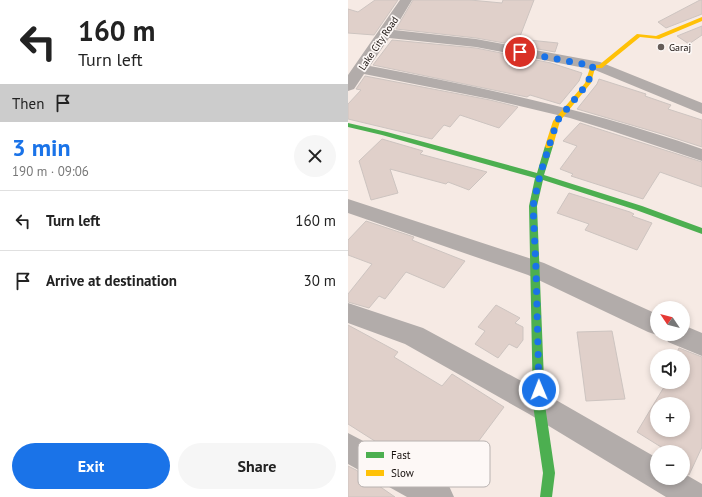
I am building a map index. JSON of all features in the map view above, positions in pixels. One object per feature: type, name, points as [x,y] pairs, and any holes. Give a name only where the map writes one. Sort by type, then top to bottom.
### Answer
[{"type":"street","name":"Lake City Road","points":[[348,86],[361,69],[406,0]]},
{"type":"street","points":[[546,497],[549,473],[539,405],[533,206],[540,175],[557,121],[588,83],[597,67],[639,35],[657,38],[702,19]]},
{"type":"street","points":[[385,33],[476,43],[597,67],[702,110]]},
{"type":"street","points":[[361,69],[467,88],[563,112],[668,142],[702,155]]},
{"type":"street","points":[[348,125],[373,129],[434,148],[540,175],[671,218],[702,231]]},
{"type":"street","points":[[348,206],[536,269],[650,322]]},
{"type":"street","points":[[348,313],[414,336],[539,405],[650,471]]},
{"type":"street","points":[[690,340],[702,346]]},
{"type":"street","points":[[348,448],[358,453]]},
{"type":"street","points":[[675,485],[695,497]]},
{"type":"street","points":[[420,487],[438,497]]},
{"type":"building","points":[[375,0],[398,0],[374,35],[348,33],[348,9],[358,12]]},
{"type":"building","points":[[413,0],[470,0],[502,3],[503,0],[534,0],[519,39],[558,43],[555,52],[476,38],[396,29]]},
{"type":"building","points":[[702,0],[702,14],[666,28],[658,22]]},
{"type":"building","points":[[702,26],[702,35],[689,44],[677,36]]},
{"type":"building","points":[[392,40],[476,48],[551,63],[582,73],[579,81],[560,104],[530,95],[527,97],[373,65]]},
{"type":"building","points":[[365,76],[490,100],[518,107],[499,128],[460,115],[450,127],[444,125],[432,139],[348,119],[348,104],[361,90],[356,89]]},
{"type":"building","points":[[599,79],[646,94],[645,96],[671,105],[668,109],[702,120],[702,147],[577,109],[597,84]]},
{"type":"building","points":[[580,123],[702,162],[702,187],[660,172],[643,199],[571,176],[573,174],[560,169],[577,146],[563,141]]},
{"type":"building","points":[[382,139],[423,151],[420,154],[487,172],[469,190],[448,182],[446,184],[390,169],[398,193],[371,200],[359,161]]},
{"type":"building","points":[[569,193],[630,212],[634,214],[632,216],[652,223],[637,250],[585,230],[589,224],[557,213]]},
{"type":"building","points":[[366,221],[414,237],[412,240],[465,261],[444,288],[406,272],[385,299],[379,296],[369,308],[348,302],[348,294],[372,264],[348,255],[348,240]]},
{"type":"building","points":[[496,305],[520,318],[515,323],[523,327],[523,340],[517,348],[509,344],[498,358],[475,344],[485,331],[478,327]]},
{"type":"building","points":[[348,325],[398,352],[394,357],[442,386],[452,374],[504,407],[479,441],[375,441],[348,424]]},
{"type":"building","points":[[612,331],[625,399],[586,401],[577,332]]},
{"type":"building","points":[[690,352],[702,357],[702,447],[690,473],[690,445],[658,445],[637,432],[650,410],[650,437],[690,437],[690,397],[658,397],[663,389],[690,389]]},
{"type":"building","points":[[348,466],[358,471],[358,487],[381,487],[395,497],[348,497]]},
{"type":"traffic: fast","points":[[348,125],[384,133],[542,177],[607,197],[702,231]]},
{"type":"traffic: fast","points":[[546,497],[549,473],[539,405],[533,206],[540,175],[549,146]]},
{"type":"traffic: slow","points":[[549,146],[557,121],[588,83],[593,66],[600,67],[639,35],[657,38],[702,19]]},
{"type":"place","name":"Garaj","points":[[661,47]]},
{"type":"route","points":[[520,52],[593,66],[588,83],[557,121],[540,175],[533,206],[539,390]]}]
